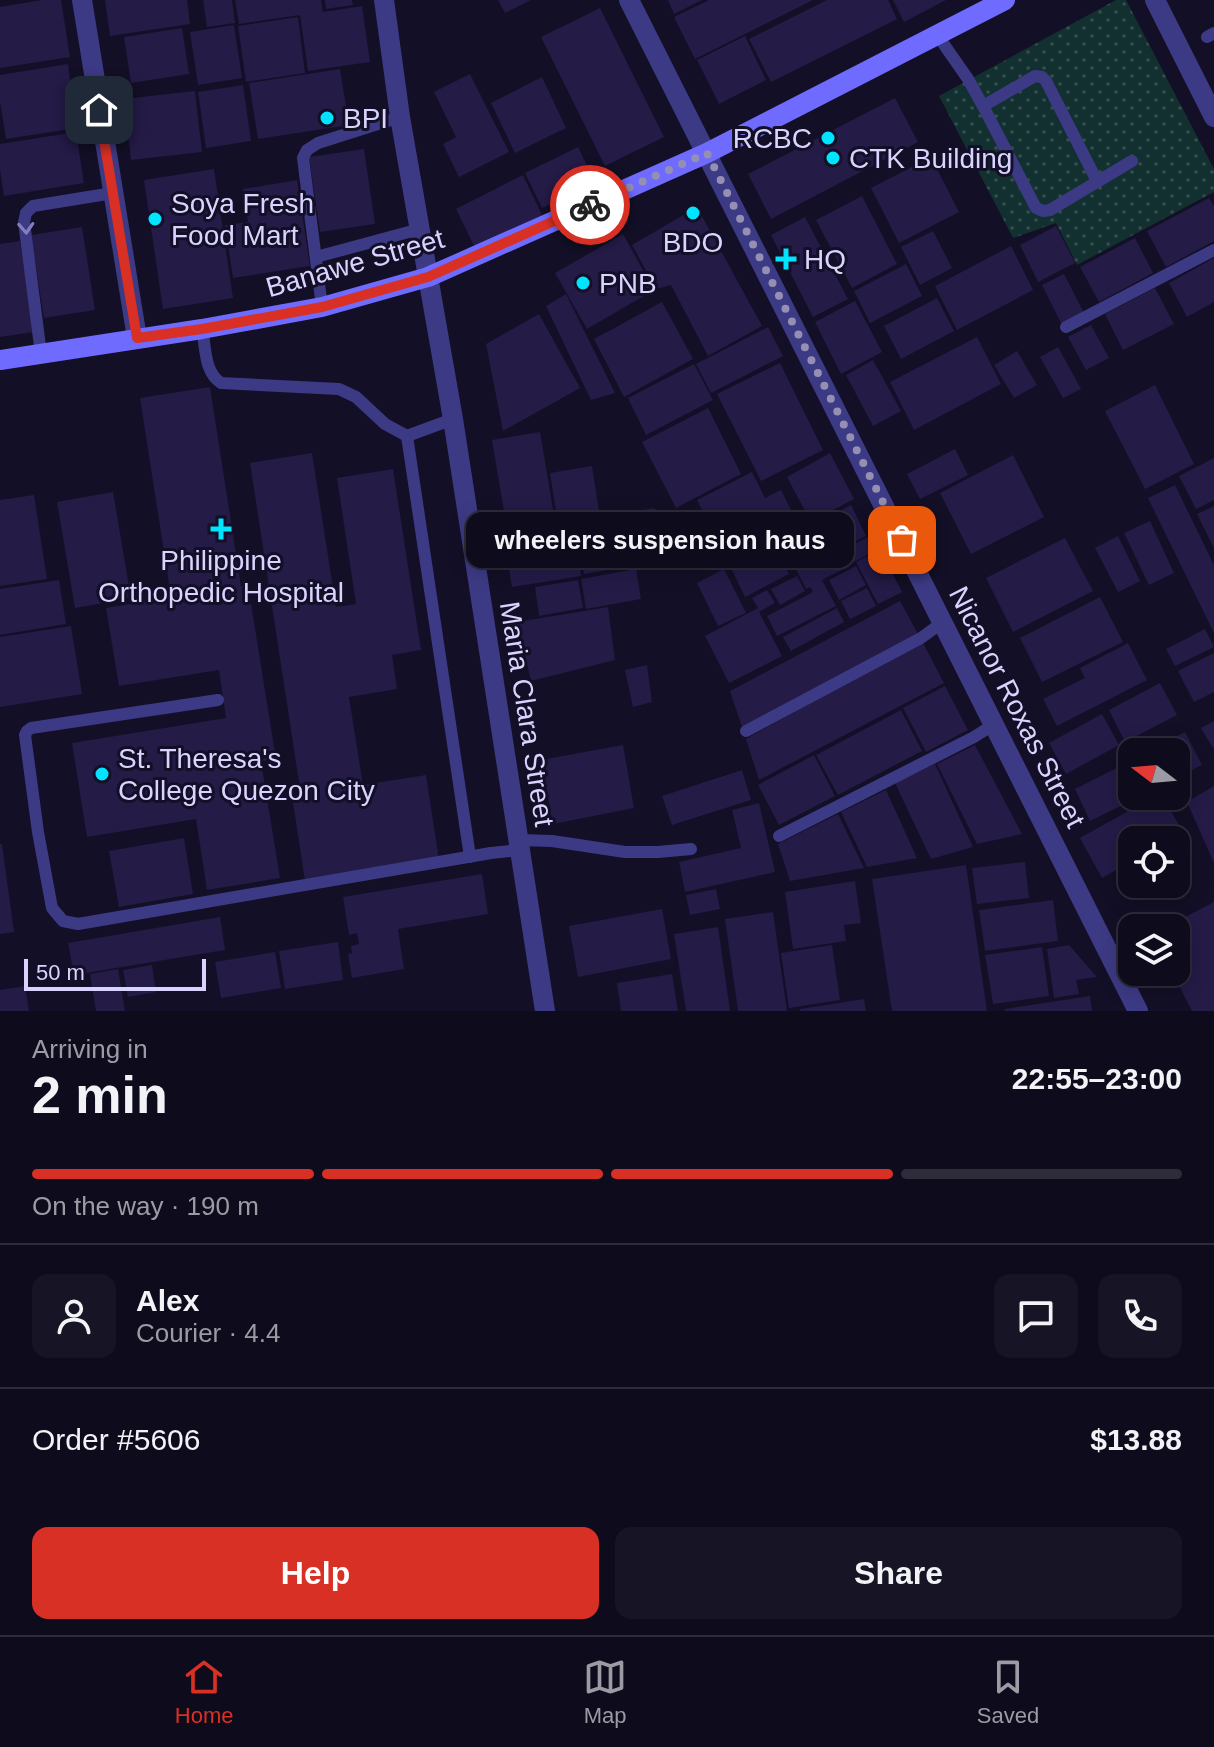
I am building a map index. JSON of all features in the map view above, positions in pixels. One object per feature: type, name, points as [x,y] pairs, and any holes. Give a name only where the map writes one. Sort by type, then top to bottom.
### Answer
[{"type":"main road","name":"Banawe Street","points":[[0,360],[322,307],[428,277],[707,153],[1005,0]]},
{"type":"street","points":[[82,0],[137,338]]},
{"type":"street","name":"Maria Clara Street","points":[[384,0],[400,117],[453,419],[545,1011]]},
{"type":"street","name":"Nicanor Roxas Street","points":[[629,0],[1138,1011]]},
{"type":"street","points":[[1155,0],[1214,117]]},
{"type":"lane","points":[[938,36],[968,79],[1036,208],[1050,210],[1132,161]]},
{"type":"lane","points":[[983,106],[1035,76],[1042,77],[1097,181]]},
{"type":"lane","points":[[322,307],[303,158],[307,150],[318,143],[400,117]]},
{"type":"lane","points":[[41,354],[24,222],[26,213],[33,206],[113,193]]},
{"type":"lane","points":[[316,257],[420,229]]},
{"type":"lane","points":[[1066,327],[1214,250]]},
{"type":"lane","points":[[202,329],[209,368],[215,380],[221,383],[339,389],[356,397],[385,424],[407,436],[453,419]]},
{"type":"lane","points":[[407,436],[470,857]]},
{"type":"lane","points":[[746,731],[921,638],[943,622]]},
{"type":"lane","points":[[218,700],[31,728],[26,733],[38,832],[52,908],[63,921],[78,924],[552,841],[625,852],[691,849]]},
{"type":"lane","points":[[779,836],[993,725]]},
{"type":"green space","points":[[1116,0],[1126,0],[1214,169],[1214,192],[1077,265],[1056,223],[1013,238],[939,96]]},
{"type":"building","points":[[61,0],[70,57],[0,68],[0,7]]},
{"type":"building","points":[[105,0],[187,0],[190,24],[110,36]]},
{"type":"building","points":[[203,0],[232,0],[235,23],[207,27]]},
{"type":"building","points":[[235,0],[321,0],[323,12],[362,6],[370,62],[308,71],[300,15],[239,24]]},
{"type":"building","points":[[325,0],[352,0],[353,5],[326,9]]},
{"type":"building","points":[[498,0],[531,0],[505,13]]},
{"type":"building","points":[[668,0],[702,0],[674,14]]},
{"type":"building","points":[[709,0],[813,0],[695,59],[674,17]]},
{"type":"building","points":[[827,0],[888,0],[897,19],[771,82],[749,39]]},
{"type":"building","points":[[893,0],[946,0],[904,22]]},
{"type":"building","points":[[600,8],[664,137],[605,166],[541,37]]},
{"type":"building","points":[[298,17],[305,73],[246,82],[238,26]]},
{"type":"building","points":[[234,25],[242,78],[198,85],[190,32]]},
{"type":"building","points":[[182,28],[189,74],[131,83],[124,37]]},
{"type":"building","points":[[745,36],[766,80],[719,104],[697,60]]},
{"type":"building","points":[[68,64],[77,128],[6,139],[0,102],[0,75]]},
{"type":"building","points":[[340,69],[349,125],[258,139],[249,83]]},
{"type":"building","points":[[470,74],[509,152],[459,177],[443,144],[456,137],[434,92]]},
{"type":"building","points":[[542,77],[566,128],[515,153],[491,103]]},
{"type":"building","points":[[243,85],[251,141],[206,148],[198,92]]},
{"type":"building","points":[[195,91],[202,152],[131,160],[124,99]]},
{"type":"building","name":"CTK Building","points":[[895,98],[918,142],[771,219],[748,174]]},
{"type":"building","points":[[76,132],[84,183],[4,196],[0,144]]},
{"type":"building","points":[[578,147],[595,182],[542,208],[525,173]]},
{"type":"building","points":[[364,149],[375,224],[320,232],[309,157]]},
{"type":"building","points":[[931,157],[959,212],[899,243],[871,188]]},
{"type":"building","points":[[214,169],[233,298],[163,309],[144,180]]},
{"type":"building","points":[[523,175],[542,215],[475,248],[456,209]]},
{"type":"building","points":[[297,180],[310,266],[233,278],[225,225],[248,222],[243,189]]},
{"type":"building","points":[[862,196],[897,264],[852,288],[816,220]]},
{"type":"building","points":[[1209,198],[1214,206],[1214,241],[1166,267],[1147,231]]},
{"type":"building","points":[[697,207],[762,326],[708,356],[671,285],[656,289],[632,245]]},
{"type":"building","points":[[805,217],[848,299],[813,317],[771,235]]},
{"type":"building","points":[[1056,226],[1075,263],[1038,282],[1020,245]]},
{"type":"building","points":[[82,227],[95,310],[44,318],[31,235]]},
{"type":"building","points":[[933,231],[952,268],[920,285],[901,247]]},
{"type":"building","points":[[623,234],[654,290],[587,329],[555,273]]},
{"type":"building","points":[[1135,238],[1153,273],[1099,302],[1080,267]]},
{"type":"building","points":[[20,241],[34,332],[0,337],[0,244]]},
{"type":"building","points":[[1011,246],[1033,290],[957,330],[935,286]]},
{"type":"building","points":[[1214,258],[1214,302],[1187,317],[1169,283]]},
{"type":"building","points":[[906,264],[922,296],[870,323],[854,291]]},
{"type":"building","points":[[1064,274],[1084,313],[1062,325],[1042,285]]},
{"type":"building","points":[[1155,288],[1174,324],[1123,350],[1105,314]]},
{"type":"building","points":[[566,294],[615,393],[591,400],[546,306]]},
{"type":"building","points":[[937,298],[954,331],[901,359],[884,326]]},
{"type":"building","points":[[855,301],[882,352],[841,374],[815,322]]},
{"type":"building","points":[[662,302],[693,359],[624,397],[594,339]]},
{"type":"building","points":[[539,314],[580,388],[503,431],[486,344]]},
{"type":"building","points":[[1091,325],[1109,358],[1086,370],[1068,337]]},
{"type":"building","points":[[768,327],[783,356],[711,393],[696,364]]},
{"type":"building","points":[[977,337],[1001,384],[914,430],[890,382]]},
{"type":"building","points":[[1058,347],[1081,389],[1063,398],[1040,357]]},
{"type":"building","points":[[1017,351],[1037,385],[1014,398],[994,365]]},
{"type":"building","points":[[873,360],[901,411],[873,426],[846,375]]},
{"type":"building","points":[[780,363],[823,450],[761,481],[717,394]]},
{"type":"building","points":[[694,364],[713,400],[646,435],[628,398]]},
{"type":"building","points":[[1155,385],[1194,464],[1145,489],[1105,411]]},
{"type":"building","points":[[210,387],[241,586],[248,585],[276,759],[261,761],[280,878],[207,890],[196,819],[87,837],[72,743],[226,718],[219,670],[119,686],[106,608],[171,597],[140,398]]},
{"type":"building","points":[[708,408],[741,474],[676,508],[642,442]]},
{"type":"building","points":[[540,432],[555,521],[507,529],[492,440]]},
{"type":"building","points":[[955,449],[968,475],[920,499],[907,474]]},
{"type":"building","points":[[312,453],[336,607],[356,604],[337,478],[393,469],[421,650],[392,655],[397,689],[349,697],[363,785],[426,775],[439,860],[305,881],[292,796],[301,795],[250,463]]},
{"type":"building","points":[[830,453],[854,499],[811,522],[787,477]]},
{"type":"building","points":[[1013,455],[1044,517],[971,554],[940,493]]},
{"type":"building","points":[[1214,458],[1214,500],[1196,509],[1179,476]]},
{"type":"building","points":[[592,466],[599,511],[557,518],[550,473]]},
{"type":"building","points":[[752,472],[765,498],[781,490],[795,518],[770,530],[775,540],[730,564],[697,500]]},
{"type":"building","points":[[1175,485],[1214,565],[1214,633],[1148,498]]},
{"type":"building","points":[[113,492],[131,598],[75,608],[57,502]]},
{"type":"building","points":[[34,495],[47,579],[0,586],[0,500]]},
{"type":"building","points":[[851,505],[866,536],[841,548],[827,518]]},
{"type":"building","points":[[1214,506],[1214,548],[1197,514]]},
{"type":"building","points":[[655,508],[663,560],[584,574],[576,521]]},
{"type":"building","points":[[825,520],[849,566],[822,580],[836,606],[777,636],[767,616],[813,592],[810,587],[806,589],[782,542]]},
{"type":"building","points":[[572,521],[581,576],[512,587],[503,533]]},
{"type":"building","points":[[1150,521],[1174,573],[1149,585],[1124,533]]},
{"type":"building","points":[[872,535],[879,549],[850,564],[843,550]]},
{"type":"building","points":[[1118,536],[1140,581],[1118,592],[1095,548]]},
{"type":"building","points":[[1065,538],[1093,591],[1013,632],[986,578]]},
{"type":"building","points":[[775,546],[789,574],[745,597],[731,568]]},
{"type":"building","points":[[880,550],[902,592],[878,604],[856,562]]},
{"type":"building","points":[[856,566],[866,585],[839,600],[829,580]]},
{"type":"building","points":[[636,569],[641,599],[586,609],[581,579]]},
{"type":"building","points":[[724,569],[746,613],[718,626],[697,583]]},
{"type":"building","points":[[797,576],[805,591],[780,605],[771,589]]},
{"type":"building","points":[[59,580],[66,624],[0,635],[0,589]]},
{"type":"building","points":[[578,580],[583,608],[539,616],[535,587]]},
{"type":"building","points":[[867,588],[876,606],[850,619],[841,601]]},
{"type":"building","points":[[767,590],[775,603],[759,612],[782,656],[729,683],[705,636],[758,608],[752,598]]},
{"type":"building","points":[[1100,597],[1123,642],[1042,682],[1020,638]]},
{"type":"building","points":[[900,601],[918,634],[742,727],[730,691]]},
{"type":"building","points":[[608,607],[615,660],[531,681],[517,622]]},
{"type":"building","points":[[837,608],[844,622],[791,651],[783,637]]},
{"type":"building","points":[[71,626],[82,694],[0,707],[0,637]]},
{"type":"building","points":[[1205,629],[1214,647],[1175,666],[1166,649]]},
{"type":"building","points":[[922,641],[944,683],[759,780],[746,739]]},
{"type":"building","points":[[1128,643],[1147,680],[1057,726],[1043,699],[1085,678],[1080,668]]},
{"type":"building","points":[[1214,653],[1214,692],[1194,702],[1178,671]]},
{"type":"building","points":[[647,665],[652,702],[633,707],[625,670]]},
{"type":"building","points":[[1160,683],[1177,715],[1133,738],[1123,738],[1109,710]]},
{"type":"building","points":[[945,686],[968,730],[926,752],[903,708]]},
{"type":"building","points":[[901,710],[922,751],[838,795],[816,755]]},
{"type":"building","points":[[1102,714],[1118,746],[1066,774],[1049,743]]},
{"type":"building","points":[[1214,721],[1214,750],[1201,728]]},
{"type":"building","points":[[1185,732],[1188,738],[1173,738]]},
{"type":"building","points":[[1190,742],[1202,765],[1190,771]]},
{"type":"building","points":[[623,745],[634,808],[553,824],[541,760]]},
{"type":"building","points":[[975,745],[1022,834],[977,844],[937,764]]},
{"type":"building","points":[[814,755],[835,796],[779,825],[758,785]]},
{"type":"building","points":[[935,764],[973,847],[931,859],[895,783]]},
{"type":"building","points":[[1118,768],[1118,807],[1090,821],[1075,789]]},
{"type":"building","points":[[742,770],[751,800],[672,825],[662,796]]},
{"type":"building","points":[[1214,786],[1214,863],[1190,809],[1190,800]]},
{"type":"building","points":[[886,790],[917,858],[867,867],[841,812]]},
{"type":"building","points":[[759,803],[775,872],[685,892],[679,862],[741,848],[732,810]]},
{"type":"building","points":[[1130,810],[1171,810],[1179,826],[1118,826],[1118,869],[1102,878],[1080,838]]},
{"type":"building","points":[[838,814],[864,868],[790,881],[778,844]]},
{"type":"building","points":[[184,838],[193,894],[119,907],[109,851]]},
{"type":"building","points":[[0,844],[14,932],[0,934]]},
{"type":"building","points":[[1025,862],[1029,898],[977,904],[972,868]]},
{"type":"building","points":[[966,865],[987,1011],[892,1011],[872,879]]},
{"type":"building","points":[[482,874],[488,914],[398,929],[404,969],[352,978],[348,954],[352,953],[351,946],[359,944],[357,933],[349,935],[343,897]]},
{"type":"building","points":[[855,881],[861,923],[844,925],[846,941],[793,949],[785,892]]},
{"type":"building","points":[[716,889],[720,909],[690,915],[686,895]]},
{"type":"building","points":[[1053,900],[1058,941],[985,951],[979,910]]},
{"type":"building","points":[[1214,902],[1214,1011],[1192,1011],[1179,986],[1190,986],[1190,914]]},
{"type":"building","points":[[662,909],[671,959],[578,977],[569,926]]},
{"type":"building","points":[[773,912],[787,1011],[738,1011],[725,919]]},
{"type":"building","points":[[220,917],[225,950],[74,975],[68,943]]},
{"type":"building","points":[[718,927],[730,1011],[686,1011],[674,934]]},
{"type":"building","points":[[338,942],[343,980],[285,989],[279,951]]},
{"type":"building","points":[[832,945],[840,1000],[789,1008],[781,953]]},
{"type":"building","points":[[1069,945],[1097,977],[1076,980],[1079,994],[1054,998],[1047,949]]},
{"type":"building","points":[[1042,947],[1049,996],[993,1004],[985,955]]},
{"type":"building","points":[[275,952],[281,988],[221,998],[215,962]]},
{"type":"building","points":[[152,965],[156,992],[128,997],[123,970]]},
{"type":"building","points":[[118,969],[125,1011],[96,1011],[90,974]]},
{"type":"building","points":[[672,974],[678,1011],[621,1011],[617,983]]},
{"type":"building","points":[[25,986],[29,1011],[0,1011],[0,990]]},
{"type":"building","points":[[1090,996],[1092,1011],[1005,1011],[1005,1009]]},
{"type":"building","points":[[864,999],[866,1011],[800,1011],[800,1009]]},
{"type":"way so far","points":[[590,205],[707,153],[902,540]]},
{"type":"place","name":"BPI","points":[[327,118]]},
{"type":"place","name":"RCBC","points":[[828,138]]},
{"type":"place","name":"CTK Building","points":[[833,158]]},
{"type":"place","name":"BDO","points":[[693,213]]},
{"type":"place","name":"Soya Fresh Food Mart","points":[[155,219]]},
{"type":"place","name":"HQ","points":[[786,259]]},
{"type":"place","name":"PNB","points":[[583,283]]},
{"type":"place","name":"Philippine Orthopedic Hospital","points":[[221,529]]},
{"type":"place","name":"wheelers suspension haus","points":[[902,540]]},
{"type":"place","name":"St. Theresa's College Quezon City","points":[[102,774]]},
{"type":"route","points":[[99,110],[137,338],[322,307],[428,277],[590,205]]}]
